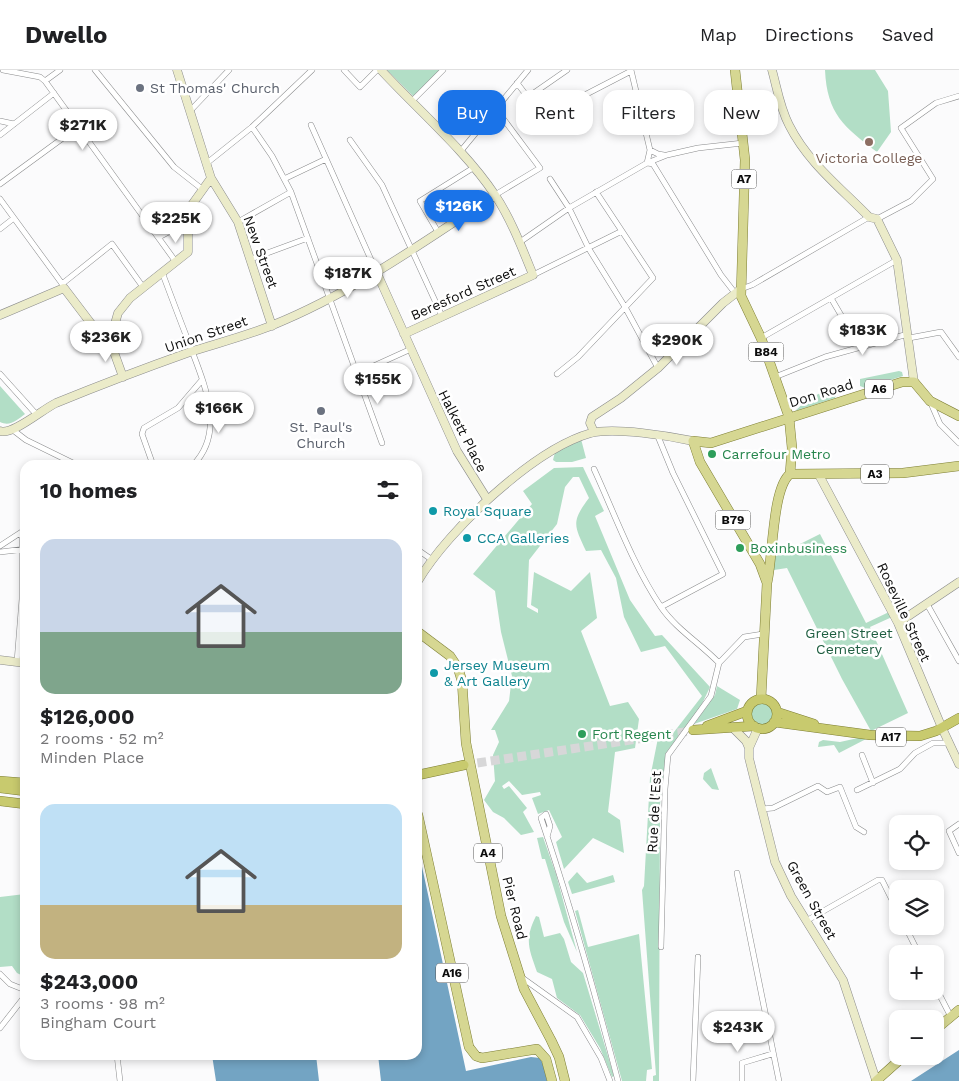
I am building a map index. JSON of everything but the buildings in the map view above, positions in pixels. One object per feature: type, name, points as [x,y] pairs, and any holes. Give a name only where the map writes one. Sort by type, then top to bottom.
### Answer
[{"type":"highway","name":"A17","points":[[761,699],[751,704],[747,712],[693,730],[768,728],[774,722],[891,737],[920,736],[942,728],[959,718]]},
{"type":"highway","points":[[761,699],[772,703],[777,712],[838,731]]},
{"type":"highway","points":[[747,712],[748,719],[756,727]]},
{"type":"highway","points":[[774,722],[777,712]]},
{"type":"highway","points":[[422,770],[464,766],[422,774]]},
{"type":"highway","points":[[0,781],[20,783]]},
{"type":"highway","points":[[0,788],[20,790]]},
{"type":"highway","points":[[0,796],[20,798]]},
{"type":"highway","points":[[0,801],[20,803]]},
{"type":"main road","name":"New Street","points":[[177,70],[211,178],[238,222],[272,326]]},
{"type":"main road","points":[[379,70],[459,152],[495,195],[520,242],[533,275]]},
{"type":"main road","name":"A7","points":[[735,70],[744,143],[744,241],[738,291]]},
{"type":"main road","points":[[772,70],[784,114],[794,135],[818,167],[873,218],[898,260],[914,382],[930,401],[959,416]]},
{"type":"main road","points":[[123,377],[110,341],[118,313],[143,287],[188,252],[187,222],[191,206],[211,178]]},
{"type":"main road","name":"Union Street","points":[[13,430],[53,405],[192,352],[272,326],[329,298],[411,249],[495,195]]},
{"type":"main road","name":"Halkett Place","points":[[376,270],[456,451],[487,499]]},
{"type":"main road","name":"Beresford Street","points":[[404,334],[533,275]]},
{"type":"main road","points":[[0,315],[63,286],[102,338],[110,341]]},
{"type":"main road","points":[[594,432],[590,423],[592,417],[621,398],[658,368],[738,291]]},
{"type":"main road","name":"B84","points":[[738,291],[760,338],[789,417]]},
{"type":"main road","name":"Don Road","points":[[693,441],[711,443],[902,382],[914,382]]},
{"type":"main road","points":[[767,583],[777,505],[783,483],[790,474],[792,448],[789,417]]},
{"type":"main road","points":[[0,431],[4,433],[13,430]]},
{"type":"main road","points":[[422,574],[431,559],[487,499],[550,451],[575,438],[594,432],[657,434],[693,441]]},
{"type":"main road","name":"B79","points":[[693,441],[700,462],[760,564],[767,583],[761,699]]},
{"type":"main road","name":"A3","points":[[790,474],[904,473],[959,466]]},
{"type":"main road","name":"Roseville Street","points":[[819,475],[898,623],[959,764]]},
{"type":"main road","points":[[760,564],[764,565],[771,561]]},
{"type":"main road","points":[[898,623],[958,583]]},
{"type":"main road","name":"Pier Road","points":[[422,635],[450,656],[458,668],[462,681],[466,743],[501,916],[520,977],[559,1058],[565,1081]]},
{"type":"main road","points":[[0,660],[20,663]]},
{"type":"main road","name":"Green Street","points":[[756,727],[749,758],[776,862],[806,921],[843,980],[876,1080]]},
{"type":"main road","points":[[733,728],[750,748]]},
{"type":"main road","name":"A16","points":[[422,838],[469,1047],[476,1056],[482,1058],[532,1048],[540,1050],[546,1059],[552,1081]]},
{"type":"main road","points":[[944,1022],[959,1010]]},
{"type":"main road","points":[[876,1080],[894,1065]]},
{"type":"street","points":[[3,70],[28,72],[45,81],[176,262]]},
{"type":"street","points":[[45,81],[60,70]]},
{"type":"street","points":[[95,70],[174,167],[202,189]]},
{"type":"street","points":[[191,110],[229,70]]},
{"type":"street","points":[[207,163],[252,127],[312,70]]},
{"type":"street","points":[[344,70],[360,87],[379,70]]},
{"type":"street","points":[[412,102],[443,70]]},
{"type":"street","points":[[506,97],[528,70]]},
{"type":"street","points":[[538,90],[567,70]]},
{"type":"street","points":[[593,91],[631,71],[650,150],[647,163]]},
{"type":"street","points":[[517,83],[522,90]]},
{"type":"street","points":[[0,135],[54,93]]},
{"type":"street","points":[[647,163],[653,164],[721,275],[738,291],[873,218],[911,201],[933,178],[901,128],[936,103],[959,96]]},
{"type":"street","points":[[0,121],[14,124]]},
{"type":"street","points":[[495,195],[540,168],[506,122]]},
{"type":"street","name":"Halkett Place","points":[[311,125],[376,270]]},
{"type":"street","points":[[0,184],[78,127]]},
{"type":"street","points":[[252,127],[272,156],[290,192],[382,443]]},
{"type":"street","points":[[459,152],[474,135]]},
{"type":"street","points":[[350,140],[382,185],[442,316]]},
{"type":"street","points":[[520,242],[570,208],[647,163],[667,155],[705,147],[744,143]]},
{"type":"street","points":[[650,150],[658,154],[667,155]]},
{"type":"street","points":[[284,179],[326,159]]},
{"type":"street","points":[[438,232],[420,201],[473,168]]},
{"type":"street","points":[[550,179],[570,208],[589,249],[625,307],[658,368]]},
{"type":"street","points":[[238,222],[290,192]]},
{"type":"street","points":[[557,374],[578,357],[653,278],[596,192]]},
{"type":"street","points":[[0,199],[63,286],[112,244],[143,287]]},
{"type":"street","points":[[0,229],[14,218]]},
{"type":"street","points":[[159,237],[187,222]]},
{"type":"street","points":[[533,275],[589,249],[622,231]]},
{"type":"street","points":[[251,258],[308,238]]},
{"type":"street","points":[[760,338],[898,260]]},
{"type":"street","points":[[162,272],[207,394],[210,414],[209,436],[198,460]]},
{"type":"street","points":[[831,298],[859,346]]},
{"type":"street","points":[[775,377],[859,346],[908,336],[941,332],[959,357]]},
{"type":"street","points":[[356,374],[411,349]]},
{"type":"street","points":[[0,374],[36,414]]},
{"type":"street","points":[[152,460],[142,434],[144,428],[178,408],[202,380]]},
{"type":"street","points":[[930,401],[940,424],[959,443]]},
{"type":"street","points":[[13,430],[26,440],[67,460]]},
{"type":"street","points":[[657,434],[673,474],[723,574],[661,607]]},
{"type":"street","points":[[594,469],[637,565],[670,619],[719,662],[744,637],[763,634]]},
{"type":"street","points":[[0,546],[20,534]]},
{"type":"street","points":[[0,552],[20,550]]},
{"type":"street","points":[[422,553],[431,559]]},
{"type":"street","points":[[927,604],[959,661]]},
{"type":"street","name":"Rue de l'Est","points":[[661,947],[664,789],[668,755],[711,696],[719,662]]},
{"type":"street","points":[[858,790],[900,769],[915,753],[933,743],[949,743]]},
{"type":"street","points":[[862,755],[873,782]]},
{"type":"street","points":[[761,809],[773,808],[818,786],[827,792],[840,787],[856,827],[864,832]]},
{"type":"street","points":[[959,824],[949,831],[959,853]]},
{"type":"street","points":[[547,837],[560,875],[618,1081]]},
{"type":"street","points":[[737,872],[773,1049],[772,1054],[779,1081]]},
{"type":"street","points":[[806,921],[878,880],[882,880],[889,894]]},
{"type":"street","points":[[693,1081],[698,957]]},
{"type":"street","points":[[0,974],[10,984],[20,988]]},
{"type":"street","points":[[520,977],[576,1017],[601,1058],[610,1081]]},
{"type":"street","points":[[942,1000],[950,1017]]},
{"type":"street","points":[[1,1025],[20,1002]]},
{"type":"street","points":[[742,1081],[742,1063],[772,1054]]},
{"type":"street","points":[[118,1060],[120,1081]]},
{"type":"green space","points":[[387,70],[440,70],[414,97]]},
{"type":"green space","points":[[825,70],[875,70],[888,91],[891,132],[877,152],[855,135],[839,118],[829,98]]},
{"type":"green space","points":[[902,372],[903,376],[865,388],[860,386],[860,379]]},
{"type":"green space","points":[[0,386],[25,414],[7,424],[0,422]]},
{"type":"green space","points":[[835,386],[838,392],[835,398],[795,411],[808,399]]},
{"type":"green space","points":[[581,439],[586,458],[572,462],[556,462],[553,460],[555,452]]},
{"type":"green space","points":[[583,467],[604,511],[595,516],[630,600],[655,636],[662,635],[710,687],[701,706],[666,753],[660,805],[659,1081],[653,1081],[653,1076],[656,1075],[642,890],[644,886],[650,778],[658,738],[667,741],[702,696],[665,646],[641,652],[624,617],[616,578],[601,550],[586,551],[579,535],[576,524],[577,518],[589,498],[579,477],[573,477],[565,487],[557,524],[529,560],[527,607],[538,613],[538,609],[531,605],[534,572],[571,591],[590,572],[597,618],[581,631],[610,706],[628,702],[639,719],[635,748],[615,752],[608,812],[620,820],[624,853],[593,838],[564,869],[556,842],[562,837],[549,810],[538,814],[532,798],[541,795],[540,792],[522,795],[509,781],[502,786],[504,789],[509,786],[527,808],[523,812],[534,832],[521,835],[504,818],[493,812],[484,800],[495,781],[493,755],[499,742],[495,730],[491,730],[509,701],[512,676],[501,632],[495,591],[473,574],[532,504],[523,491],[554,468]]},
{"type":"green space","name":"Green Street Cemetery","points":[[820,534],[866,623],[889,612],[892,617],[870,627],[908,713],[871,731],[842,679],[787,568],[774,570],[774,557]]},
{"type":"green space","points":[[717,686],[740,700],[737,709],[694,724],[715,695]]},
{"type":"green space","points":[[762,699],[768,700],[776,708],[776,720],[768,728],[762,729],[756,728],[748,720],[747,714],[748,708],[756,700]]},
{"type":"green space","points":[[868,738],[839,753],[834,745],[818,747],[819,742],[823,740],[840,742]]},
{"type":"green space","points":[[711,768],[719,790],[712,789],[703,779],[704,773]]},
{"type":"green space","points":[[543,837],[556,874],[577,952],[564,922],[545,859],[542,859],[537,838]]},
{"type":"green space","points":[[577,872],[587,883],[613,875],[615,882],[572,894],[568,882]]},
{"type":"green space","points":[[20,895],[20,974],[12,966],[0,967],[0,897]]},
{"type":"green space","points":[[578,910],[588,947],[639,934],[652,1069],[647,1070],[646,1081],[622,1081],[575,911]]},
{"type":"green space","points":[[536,916],[539,917],[544,937],[560,933],[564,939],[571,962],[583,973],[614,1076],[612,1077],[600,1048],[580,1015],[557,998],[552,979],[537,972],[529,944],[532,924]]},
{"type":"water","points":[[422,867],[466,1071],[531,1057],[540,1058],[546,1070],[547,1081],[381,1081],[379,1060],[422,1060]]},
{"type":"water","points":[[959,1050],[959,1081],[911,1081],[936,1065],[944,1065],[944,1060]]},
{"type":"water","points":[[213,1060],[317,1060],[319,1081],[216,1081]]},
{"type":"tunnel","points":[[464,765],[691,731]]},
{"type":"place","name":"St Thomas' Church","points":[[140,88]]},
{"type":"place","name":"Victoria College","points":[[869,142]]},
{"type":"place","name":"St. Paul's Church","points":[[321,411]]},
{"type":"place","name":"Carrefour Metro","points":[[712,454]]},
{"type":"place","name":"Royal Square","points":[[433,511]]},
{"type":"place","name":"CCA Galleries","points":[[467,538]]},
{"type":"place","name":"Boxinbusiness","points":[[740,548]]},
{"type":"place","name":"Jersey Museum & Art Gallery","points":[[434,673]]},
{"type":"place","name":"Fort Regent","points":[[582,734]]}]
